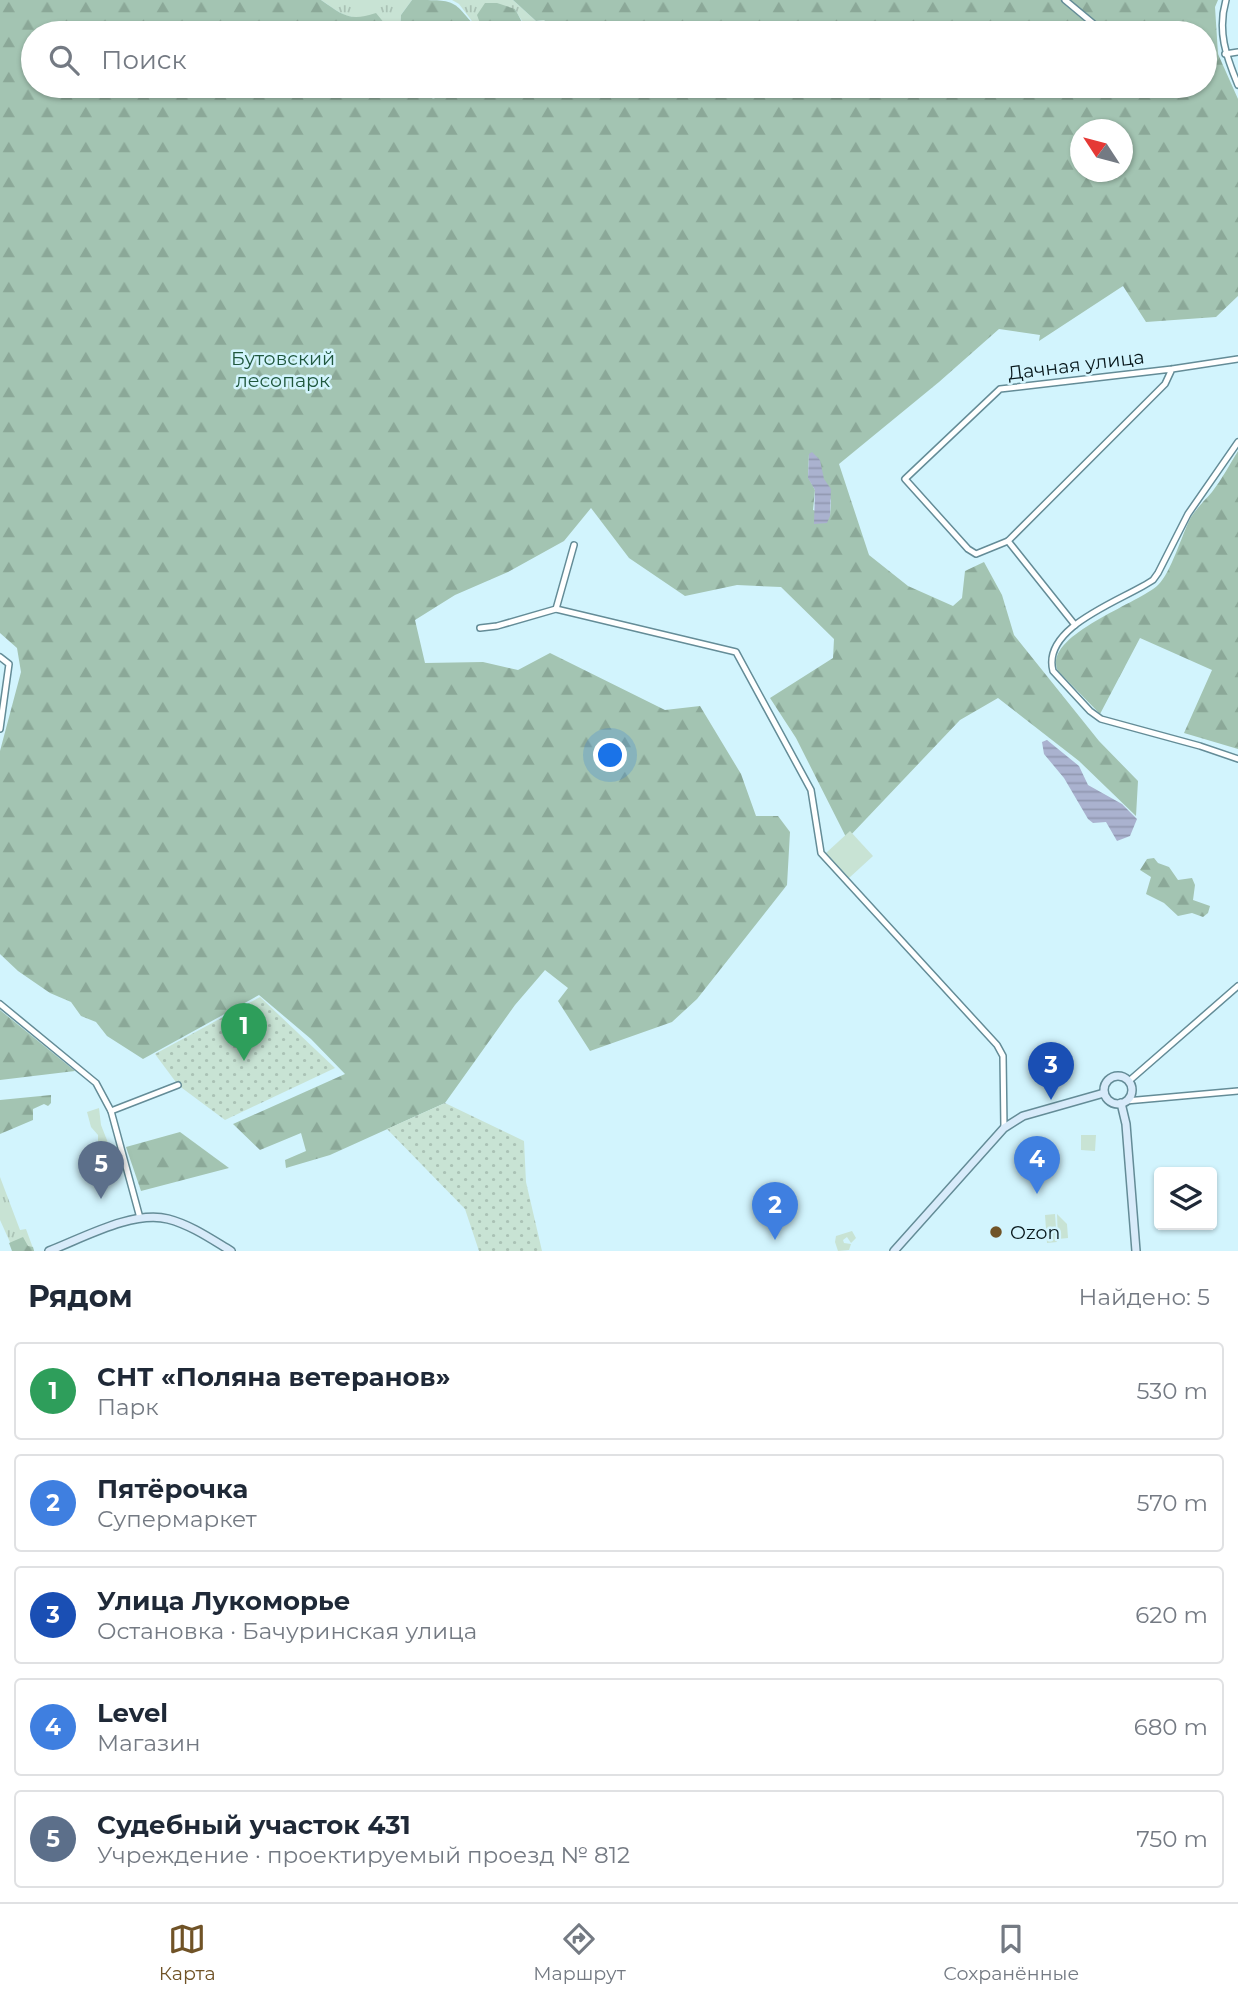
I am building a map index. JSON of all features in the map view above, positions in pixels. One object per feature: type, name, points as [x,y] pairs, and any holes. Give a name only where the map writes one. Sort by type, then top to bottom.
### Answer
[{"type":"street","points":[[1065,0],[1090,21]]},
{"type":"street","points":[[1226,0],[1222,15],[1223,43],[1238,85]]},
{"type":"street","points":[[1225,54],[1238,52]]},
{"type":"street","name":"Дачная улица","points":[[1172,369],[1165,384],[1008,541],[976,554],[968,549],[905,479],[1000,389],[1238,359]]},
{"type":"street","points":[[1238,442],[1188,514],[1153,580],[1100,608],[1075,625],[1059,641],[1051,662],[1053,671],[1095,716],[1238,759]]},
{"type":"street","points":[[1008,541],[1075,625]]},
{"type":"street","points":[[556,609],[573,545]]},
{"type":"street","points":[[480,628],[497,626],[556,609],[736,652],[811,790],[821,853],[997,1045],[1003,1056],[1004,1128]]},
{"type":"street","points":[[0,657],[9,664],[0,725]]},
{"type":"street","points":[[1129,1081],[1238,986]]},
{"type":"street","points":[[0,1004],[96,1083],[111,1111],[140,1218]]},
{"type":"street","points":[[1129,1081],[1119,1076],[1109,1079],[1104,1093],[1111,1102],[1124,1102],[1238,1091]]},
{"type":"street","points":[[1129,1081],[1131,1091],[1124,1102],[1136,1251]]},
{"type":"street","points":[[111,1111],[178,1085]]},
{"type":"street","points":[[894,1251],[1004,1128],[1023,1116],[1104,1093]]},
{"type":"street","points":[[50,1251],[140,1218],[155,1217],[178,1222],[231,1251]]},
{"type":"green space","name":"Бутовский лесопарк","points":[[0,0],[321,0],[347,16],[359,17],[376,13],[383,21],[21,21],[21,98],[1217,98],[1217,38],[1218,54],[1238,99],[1238,296],[1216,317],[1146,322],[1123,286],[1039,341],[1040,335],[999,329],[839,464],[869,555],[908,586],[953,606],[962,598],[965,571],[984,562],[1002,595],[1014,635],[1099,741],[1138,781],[1136,816],[1079,761],[998,698],[960,720],[847,839],[796,738],[770,698],[833,658],[834,639],[781,587],[737,585],[685,596],[629,558],[591,508],[564,541],[508,572],[455,595],[415,620],[425,663],[483,662],[518,670],[550,653],[665,710],[700,706],[741,774],[756,816],[778,816],[790,832],[787,885],[697,999],[672,1022],[590,1051],[558,1001],[568,988],[545,970],[515,1005],[445,1103],[330,1155],[286,1168],[285,1160],[306,1151],[301,1133],[260,1150],[233,1124],[345,1074],[311,1039],[259,995],[143,1059],[107,1036],[96,1022],[81,1016],[71,1002],[50,993],[18,971],[0,954],[0,751],[21,672],[17,648],[0,633]],"holes":[[[809,454],[820,460],[820,470],[831,501],[830,516],[813,510],[815,490],[808,477]]]},
{"type":"green space","points":[[321,0],[412,0],[401,15],[401,21],[382,21],[376,14],[347,16]]},
{"type":"green space","points":[[412,0],[439,1],[454,4],[470,21],[401,21],[401,15]]},
{"type":"green space","points":[[452,0],[513,0],[536,21],[523,21],[515,9],[491,21],[472,21],[459,4]]},
{"type":"green space","name":"Бутовский лесопарк","points":[[513,0],[1218,0],[1215,7],[1216,21],[536,21]]},
{"type":"green space","points":[[485,3],[497,3],[515,9],[521,21],[479,21],[477,15]]},
{"type":"green space","points":[[1238,451],[1238,749],[1184,733],[1212,670],[1140,638],[1100,714],[1058,671],[1057,658],[1064,645],[1077,633],[1158,585],[1172,563],[1191,517],[1216,487]]},
{"type":"green space","points":[[850,831],[873,856],[849,878],[826,853]]},
{"type":"green space","points":[[1154,858],[1158,863],[1169,867],[1178,880],[1192,878],[1195,885],[1193,900],[1210,906],[1208,913],[1203,917],[1192,913],[1178,916],[1164,903],[1146,894],[1151,877],[1140,870],[1147,859]]},
{"type":"green space","points":[[260,997],[335,1068],[225,1120],[178,1085],[155,1054]]},
{"type":"green space","points":[[0,1010],[75,1071],[0,1080]]},
{"type":"green space","points":[[51,1095],[51,1103],[48,1106],[44,1104],[33,1109],[33,1120],[0,1134],[0,1100]]},
{"type":"green space","points":[[445,1103],[524,1141],[526,1182],[542,1251],[479,1251],[465,1209],[387,1129]]},
{"type":"green space","points":[[99,1108],[101,1125],[112,1153],[98,1145],[98,1135],[91,1127],[87,1112]]},
{"type":"green space","points":[[180,1132],[229,1168],[141,1191],[126,1147]]},
{"type":"green space","points":[[1081,1135],[1096,1135],[1095,1151],[1081,1150]]},
{"type":"green space","points":[[0,1177],[20,1230],[26,1229],[34,1251],[14,1251],[0,1220]]},
{"type":"green space","points":[[1055,1214],[1057,1242],[1047,1243],[1045,1215]]},
{"type":"green space","points":[[1057,1214],[1067,1224],[1068,1238],[1058,1239]]},
{"type":"green space","points":[[852,1231],[856,1238],[851,1243],[847,1237],[843,1240],[844,1243],[851,1244],[849,1250],[838,1251],[836,1236]]},
{"type":"green space","points":[[23,1237],[34,1251],[12,1251],[9,1243]]},
{"type":"water","points":[[812,452],[820,460],[824,479],[831,489],[830,516],[827,523],[814,524],[815,490],[808,478],[809,454]]},
{"type":"water","points":[[1047,740],[1079,766],[1088,785],[1122,804],[1137,819],[1130,836],[1117,841],[1106,822],[1093,823],[1088,819],[1064,778],[1044,754],[1042,742]]},
{"type":"place","name":"СНТ «Поляна ветеранов»","points":[[244,1061]]},
{"type":"place","name":"Улица Лукоморье","points":[[1051,1100]]},
{"type":"place","name":"Level","points":[[1037,1194]]},
{"type":"place","name":"Судебный участок 431","points":[[101,1199]]},
{"type":"place","name":"Ozon","points":[[996,1232]]},
{"type":"place","name":"Пятёрочка","points":[[775,1240]]}]
